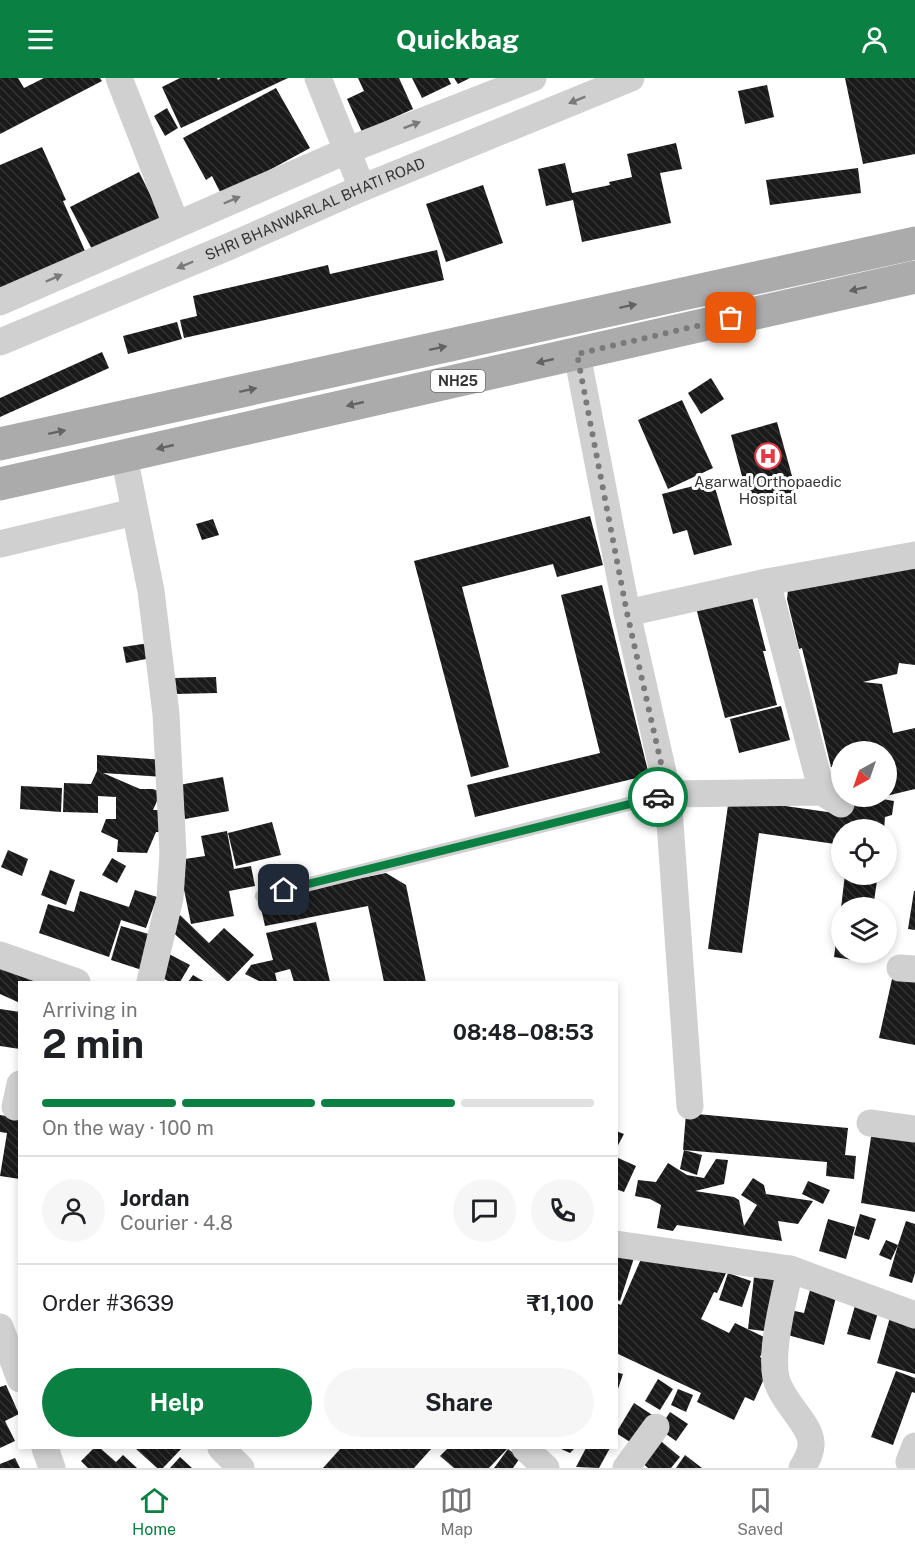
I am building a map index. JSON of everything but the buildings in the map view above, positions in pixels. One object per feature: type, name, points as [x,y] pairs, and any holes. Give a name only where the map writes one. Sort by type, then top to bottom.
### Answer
[{"type":"main road","name":"NH25","points":[[0,444],[915,243]]},
{"type":"main road","name":"NH25","points":[[0,484],[129,486],[577,354],[915,277]]},
{"type":"street","points":[[119,78],[176,224]]},
{"type":"street","points":[[318,78],[362,188]]},
{"type":"street","points":[[0,302],[346,151],[533,78]]},
{"type":"street","name":"SHRI BHANWARLAL BHATI ROAD","points":[[0,342],[228,247],[362,188],[631,78]]},
{"type":"street","points":[[577,354],[627,613],[668,794],[690,1107]]},
{"type":"street","points":[[0,544],[129,486],[151,591],[166,714],[173,853],[170,898],[150,981]]},
{"type":"street","points":[[627,613],[767,582],[915,555]]},
{"type":"street","points":[[668,794],[832,798],[767,582]]},
{"type":"street","points":[[0,955],[38,976],[70,981]]},
{"type":"street","points":[[870,1123],[915,1129]]},
{"type":"street","points":[[618,1244],[790,1269],[915,1315]]},
{"type":"street","points":[[790,1269],[773,1363],[783,1398],[810,1434],[812,1444],[810,1454],[802,1468]]},
{"type":"street","points":[[0,1316],[18,1317]]},
{"type":"street","points":[[0,1327],[18,1374]]},
{"type":"street","points":[[626,1468],[656,1427]]},
{"type":"street","points":[[45,1449],[52,1468]]},
{"type":"street","points":[[222,1449],[241,1468]]},
{"type":"street","points":[[526,1449],[546,1468]]},
{"type":"lane","points":[[262,896],[668,794]]},
{"type":"way so far","points":[[658,797],[668,794],[627,613],[577,354],[731,318]]},
{"type":"place","name":"Agarwal Orthopaedic Hospital","points":[[768,456]]},
{"type":"route","points":[[284,890],[658,797]]}]
